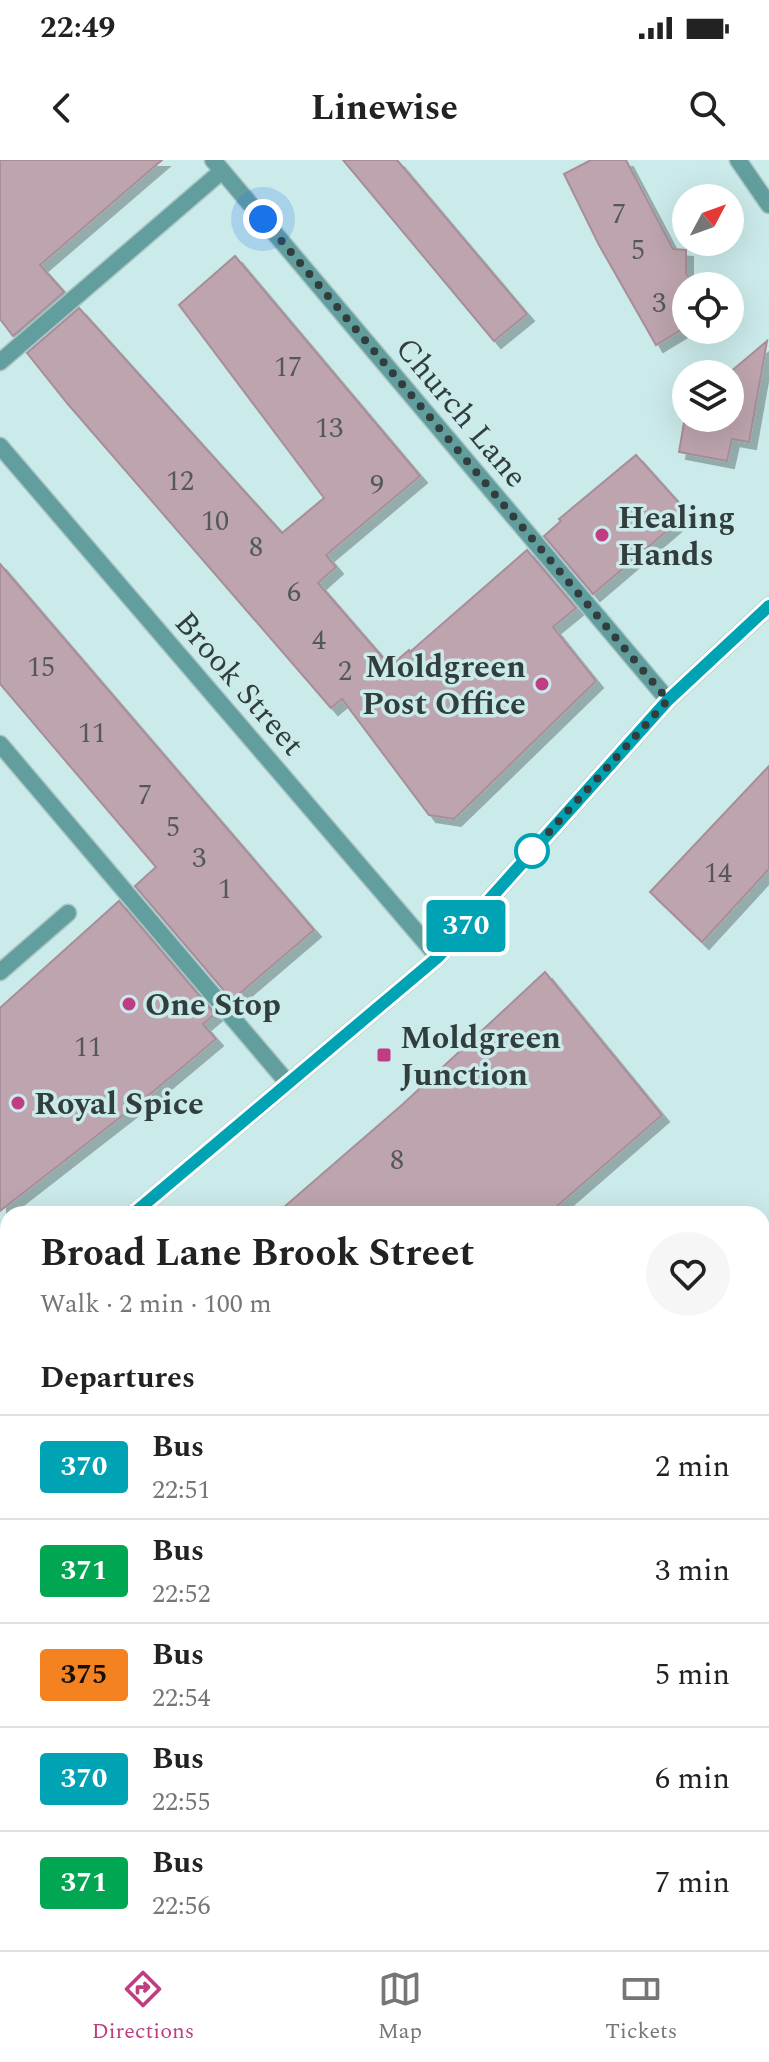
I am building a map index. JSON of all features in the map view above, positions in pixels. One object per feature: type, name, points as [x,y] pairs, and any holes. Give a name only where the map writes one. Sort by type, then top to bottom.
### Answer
[{"type":"street","points":[[738,160],[769,205]]},
{"type":"street","points":[[0,362],[218,166]]},
{"type":"street","name":"Church Lane","points":[[218,166],[668,700]]},
{"type":"street","name":"Brook Street","points":[[0,446],[438,957]]},
{"type":"street","points":[[142,1206],[438,957],[668,700],[769,606]]},
{"type":"street","points":[[0,744],[287,1082]]},
{"type":"street","points":[[0,972],[68,913]]},
{"type":"building","points":[[0,160],[162,160],[40,265],[64,292],[13,336],[0,319]]},
{"type":"building","points":[[343,160],[397,160],[527,314],[494,341]]},
{"type":"building","points":[[591,160],[626,160],[672,247],[672,256],[686,256],[686,272],[672,272],[672,335],[656,345],[599,245],[564,174]]},
{"type":"building","points":[[235,256],[420,476],[326,555],[336,567],[318,583],[390,666],[527,550],[576,608],[553,627],[596,681],[454,819],[429,815],[342,699],[331,708],[27,353],[79,308],[282,533],[324,498],[179,305]]},
{"type":"building","points":[[767,341],[749,442],[732,439],[727,461],[679,452],[682,432],[744,432],[744,360]]},
{"type":"building","points":[[636,455],[688,513],[593,594],[544,536],[561,521],[559,519]]},
{"type":"building","points":[[0,564],[314,930],[232,1000],[135,886],[156,867],[0,684]]},
{"type":"building","points":[[769,766],[769,869],[702,942],[650,892]]},
{"type":"building","points":[[119,901],[215,1014],[203,1024],[216,1039],[6,1206],[0,1206],[0,1008]]},
{"type":"building","points":[[545,972],[662,1115],[557,1206],[285,1206],[403,1104]]},
{"type":"bus line","name":"370","points":[[142,1206],[438,957],[668,700],[769,606]]},
{"type":"place","name":"Healing Hands","points":[[602,535]]},
{"type":"place","name":"Moldgreen Post Office","points":[[542,684]]},
{"type":"place","name":"One Stop","points":[[129,1004]]},
{"type":"place","name":"Moldgreen Junction","points":[[384,1055]]},
{"type":"place","name":"Royal Spice","points":[[18,1103]]},
{"type":"route","points":[[263,219],[668,700],[532,851]]}]
